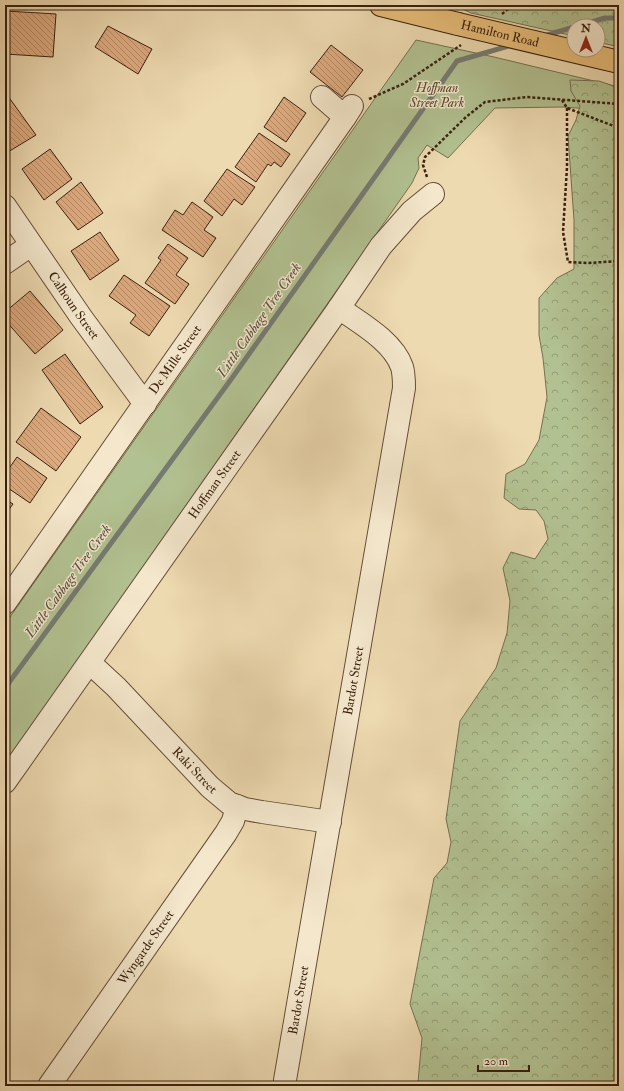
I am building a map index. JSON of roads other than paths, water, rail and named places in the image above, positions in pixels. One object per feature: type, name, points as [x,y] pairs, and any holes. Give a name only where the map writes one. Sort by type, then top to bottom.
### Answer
[{"type":"main road","name":"Hamilton Road","points":[[381,5],[462,32],[619,62]]},
{"type":"street","name":"De Mille Street","points":[[5,603],[348,112],[322,97]]},
{"type":"street","name":"Hoffman Street","points":[[5,782],[386,240],[412,211],[433,194]]},
{"type":"street","name":"Calhoun Street","points":[[5,206],[81,317],[145,404]]},
{"type":"street","points":[[5,263],[31,245]]},
{"type":"street","name":"Bardot Street","points":[[285,1080],[404,388],[402,366],[391,348],[366,327],[339,308]]},
{"type":"street","name":"Raki Street","points":[[90,663],[116,687],[210,787],[229,803],[262,812],[330,822]]},
{"type":"street","name":"Wyngarde Street","points":[[48,1086],[226,833],[233,821],[237,806]]},
{"type":"waterway","name":"Little Cabbage Tree Creek","points":[[606,18],[619,18]]},
{"type":"waterway","name":"Little Cabbage Tree Creek","points":[[544,36],[566,29]]},
{"type":"waterway","name":"Little Cabbage Tree Creek","points":[[5,688],[232,378],[457,61],[512,45]]},
{"type":"park label","name":"Hoffman Street Park","points":[[437,96]]}]
